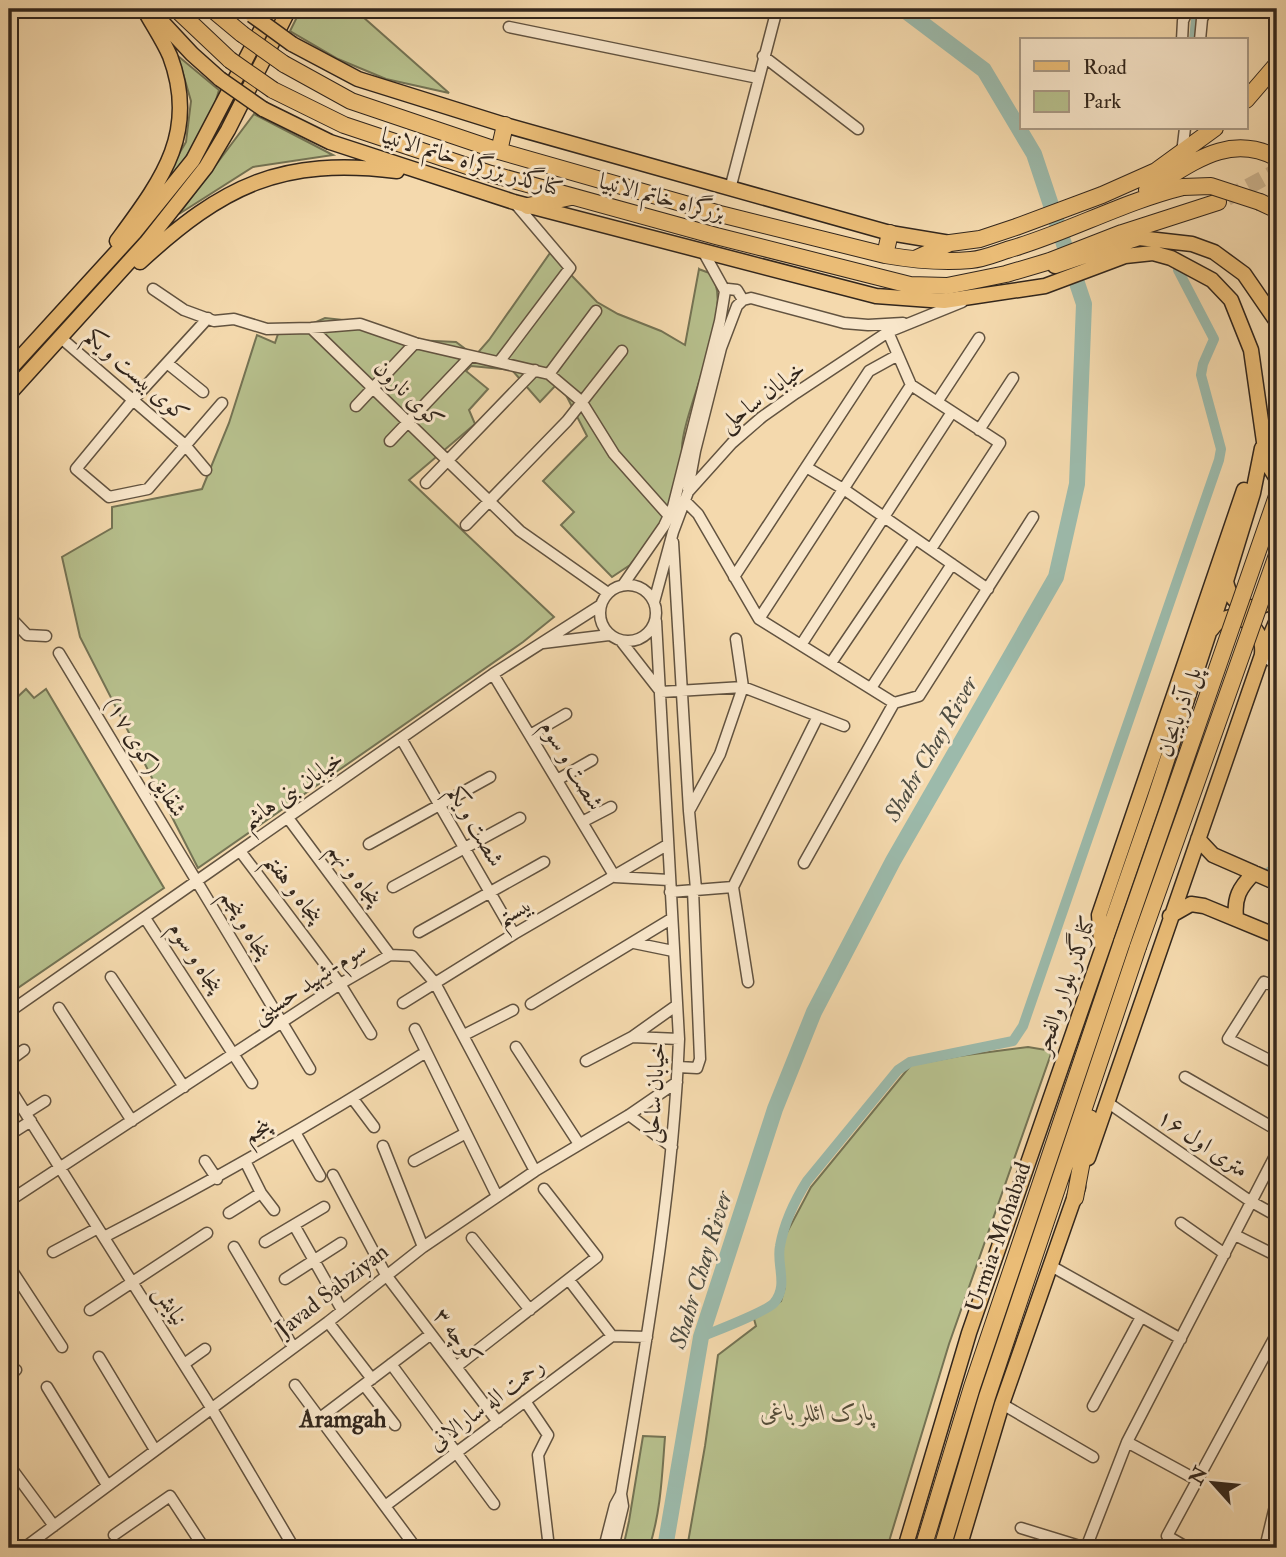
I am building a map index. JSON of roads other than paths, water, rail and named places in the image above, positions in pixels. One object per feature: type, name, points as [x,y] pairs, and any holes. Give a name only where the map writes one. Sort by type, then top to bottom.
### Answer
[{"type":"highway","name":"بزرگراه خاتم الانبیا","points":[[176,9],[230,60],[273,90],[344,125],[491,174],[803,259],[910,285],[947,286],[1040,269],[1128,245],[1218,202]]},
{"type":"highway","name":"بزرگراه خاتم الانبیا","points":[[212,9],[284,64],[351,101],[499,151],[720,214],[885,255],[942,262],[973,260],[1037,242],[1108,211]]},
{"type":"highway","points":[[1248,98],[1277,64]]},
{"type":"highway","points":[[499,151],[505,125]]},
{"type":"highway","points":[[913,260],[950,243],[980,239],[1102,195],[1156,171],[1212,130]]},
{"type":"highway","points":[[1108,211],[1210,154],[1237,147],[1265,151],[1277,158]]},
{"type":"highway","points":[[1108,211],[1198,185],[1219,188],[1277,209]]},
{"type":"highway","points":[[521,204],[575,197]]},
{"type":"highway","points":[[885,255],[890,233]]},
{"type":"highway","name":"پل آذربایجان","points":[[1122,942],[1277,496]]},
{"type":"highway","name":"پل آذربایجان","points":[[1138,947],[1277,555]]},
{"type":"highway","points":[[1239,668],[1277,584]]},
{"type":"highway","name":"Urmia-Mohabad","points":[[923,1548],[972,1387],[1122,942]]},
{"type":"highway","name":"Urmia-Mohabad","points":[[942,1548],[996,1371],[1138,947]]},
{"type":"highway","points":[[1074,1198],[1101,1062]]},
{"type":"main road","points":[[72,301],[155,188],[178,137],[182,106],[177,79],[169,54],[144,9]]},
{"type":"main road","name":"کنارگذر بزرگراه خاتم الانبیا","points":[[150,9],[192,54],[220,79],[263,109],[330,142],[521,204],[850,291],[894,298],[944,301],[1045,286],[1128,245]]},
{"type":"main road","points":[[9,370],[151,214],[193,160],[272,9]]},
{"type":"main road","points":[[9,394],[172,213],[206,167],[228,130],[289,9]]},
{"type":"main road","name":"کنارگذر بزرگراه خاتم الانبیا","points":[[248,12],[292,44],[358,79],[505,125],[730,189],[890,233],[950,243]]},
{"type":"main road","points":[[85,312],[157,246],[207,208],[251,183],[276,175],[335,167],[365,167],[431,175]]},
{"type":"main road","points":[[575,197],[635,232]]},
{"type":"main road","points":[[987,279],[1011,279],[1040,269],[1039,281],[1048,280],[1117,255],[1128,245],[1166,240],[1192,244],[1214,252],[1244,274],[1277,322]]},
{"type":"main road","points":[[1128,245],[1184,264],[1212,280],[1231,300],[1251,350],[1267,463],[1277,479]]},
{"type":"main road","points":[[803,259],[827,275],[894,298]]},
{"type":"main road","points":[[1101,950],[1099,915],[1264,436]]},
{"type":"main road","name":"کنارگذر بلوار والفجر","points":[[905,1548],[969,1333],[1154,800],[1226,581],[1253,493],[1264,436]]},
{"type":"main road","points":[[1226,581],[1231,596],[1240,604],[1251,608],[1263,607],[1277,598]]},
{"type":"main road","points":[[1209,632],[1225,617],[1246,621],[1261,636],[1262,655]]},
{"type":"main road","points":[[960,1548],[1002,1404],[1170,916],[1262,655],[1277,620]]},
{"type":"main road","points":[[1198,839],[1213,855],[1277,883]]},
{"type":"main road","points":[[1236,918],[1234,901],[1242,885],[1254,873]]},
{"type":"main road","points":[[1170,916],[1191,904],[1204,906],[1277,936]]},
{"type":"main road","points":[[1063,1120],[1084,1002]]},
{"type":"street","points":[[730,189],[777,9]]},
{"type":"street","points":[[1182,38],[1183,21],[1188,9]]},
{"type":"street","points":[[1200,38],[1202,19],[1207,9]]},
{"type":"street","points":[[509,27],[758,78]]},
{"type":"street","points":[[763,56],[858,129]]},
{"type":"street","points":[[1182,154],[1185,130]]},
{"type":"street","points":[[499,362],[570,268],[521,204]]},
{"type":"street","points":[[705,253],[725,291],[720,321],[676,493],[664,526],[623,585],[608,593],[601,605],[601,621],[610,635],[621,641],[661,692],[743,687],[844,726]]},
{"type":"street","points":[[153,289],[184,310],[214,321],[234,319],[267,328],[360,324],[415,343],[549,374],[581,401],[614,454],[668,516]]},
{"type":"street","points":[[725,291],[737,290],[743,300]]},
{"type":"street","name":"خیابان ساحلی","points":[[654,602],[673,532],[687,496],[718,459],[762,417],[888,332],[975,296]]},
{"type":"street","points":[[894,703],[759,618],[687,496],[721,348],[737,306],[743,300],[751,298],[844,323],[868,325],[912,322]]},
{"type":"street","points":[[549,374],[596,311]]},
{"type":"street","points":[[133,400],[208,318]]},
{"type":"street","name":"کوی نارون","points":[[311,328],[520,531],[608,593]]},
{"type":"street","points":[[888,332],[911,385],[1000,443],[931,549]]},
{"type":"street","name":"کوی بیست و یکم","points":[[61,338],[185,445],[206,470]]},
{"type":"street","points":[[937,402],[979,338]]},
{"type":"street","points":[[356,406],[415,343]]},
{"type":"street","points":[[466,525],[567,421],[622,351]]},
{"type":"street","points":[[734,577],[869,371],[898,355]]},
{"type":"street","points":[[390,441],[470,357]]},
{"type":"street","points":[[167,363],[203,392]]},
{"type":"street","points":[[426,483],[534,370]]},
{"type":"street","points":[[979,430],[1013,378]]},
{"type":"street","points":[[759,618],[911,385]]},
{"type":"street","name":"کوی بیست و یکم","points":[[133,400],[76,469],[109,497],[148,489],[222,403]]},
{"type":"street","points":[[801,645],[952,412]]},
{"type":"street","points":[[695,452],[699,458],[718,459]]},
{"type":"street","points":[[806,467],[845,490],[988,589]]},
{"type":"street","points":[[804,863],[894,703],[919,696],[1033,517]]},
{"type":"street","points":[[673,532],[701,1059],[697,1068],[678,1067]]},
{"type":"street","points":[[831,663],[915,539]]},
{"type":"street","points":[[871,688],[952,564]]},
{"type":"street","points":[[621,641],[636,641],[642,638],[656,621],[654,602],[645,590],[623,585]]},
{"type":"street","name":"خیابان بنی هاشم","points":[[9,1012],[493,674],[601,605]]},
{"type":"street","points":[[9,616],[27,635],[46,636]]},
{"type":"street","name":"خیابان ساحلی","points":[[613,1548],[623,1506],[621,1494],[647,1337],[671,1147],[678,1067],[679,1039],[656,621]]},
{"type":"street","points":[[540,643],[610,635]]},
{"type":"street","points":[[689,811],[720,754],[743,687],[736,639]]},
{"type":"street","name":"شقایق (کوی ۱۷)","points":[[60,653],[196,881]]},
{"type":"street","points":[[1262,655],[1277,665]]},
{"type":"street","name":"شصت و سوم","points":[[493,674],[615,877]]},
{"type":"street","points":[[530,735],[566,714]]},
{"type":"street","points":[[748,982],[733,887],[818,716]]},
{"type":"street","name":"شصت و یکم","points":[[402,740],[514,934]]},
{"type":"street","points":[[556,780],[592,760]]},
{"type":"street","points":[[369,844],[490,776]]},
{"type":"street","points":[[582,822],[611,807]]},
{"type":"street","name":"پنجاه و نهم","points":[[288,818],[390,955]]},
{"type":"street","points":[[393,887],[520,818]]},
{"type":"street","name":"بیستم","points":[[403,1003],[514,934],[667,845]]},
{"type":"street","name":"پنجاه و هفتم","points":[[240,851],[340,984],[371,1034]]},
{"type":"street","points":[[419,932],[544,862]]},
{"type":"street","points":[[615,877],[669,880]]},
{"type":"street","name":"پنجاه و پنجم","points":[[196,881],[310,1069]]},
{"type":"street","points":[[670,892],[733,887]]},
{"type":"street","name":"پنجاه و سوم","points":[[145,918],[252,1083]]},
{"type":"street","points":[[531,1004],[671,919]]},
{"type":"street","points":[[634,943],[673,951]]},
{"type":"street","name":"سوم-شهید حسینی","points":[[9,1201],[340,984],[390,955],[412,956],[435,983],[535,1171]]},
{"type":"street","points":[[111,977],[184,1087]]},
{"type":"street","points":[[1277,987],[1264,982],[1228,1039],[1277,1064]]},
{"type":"street","points":[[586,1061],[632,1037],[677,1004]]},
{"type":"street","points":[[59,1008],[132,1121]]},
{"type":"street","points":[[464,1035],[513,1010]]},
{"type":"street","points":[[415,1029],[497,1196]]},
{"type":"street","points":[[632,1037],[679,1039]]},
{"type":"street","points":[[516,1047],[579,1143]]},
{"type":"street","points":[[9,1061],[24,1050]]},
{"type":"street","name":"پنجم","points":[[53,1252],[101,1233],[217,1179],[296,1134],[426,1052]]},
{"type":"street","points":[[1185,1077],[1277,1130]]},
{"type":"street","name":"Javad Sabziyan","points":[[25,1548],[328,1322],[423,1247],[535,1171],[629,1115],[677,1082]]},
{"type":"street","name":"نیایش","points":[[9,1088],[212,1409],[294,1548]]},
{"type":"street","points":[[353,1099],[374,1127]]},
{"type":"street","points":[[9,1135],[45,1101]]},
{"type":"street","name":"۱۶ متری اول","points":[[1107,1102],[1250,1201],[1277,1216]]},
{"type":"street","points":[[629,1115],[671,1147]]},
{"type":"street","points":[[414,1161],[466,1133]]},
{"type":"street","points":[[296,1134],[320,1176]]},
{"type":"street","points":[[383,1146],[423,1247]]},
{"type":"street","points":[[1021,1528],[1086,1548],[1127,1441],[1277,1152]]},
{"type":"street","points":[[205,1161],[217,1179]]},
{"type":"street","points":[[245,1161],[261,1193],[274,1210]]},
{"type":"street","name":"کوچه ۳","points":[[333,1175],[386,1275],[498,1422]]},
{"type":"street","points":[[456,1367],[597,1257],[544,1189]]},
{"type":"street","points":[[229,1213],[261,1193]]},
{"type":"street","points":[[265,1242],[324,1207]]},
{"type":"street","points":[[1181,1223],[1224,1254]]},
{"type":"street","points":[[294,1225],[342,1310]]},
{"type":"street","points":[[90,1310],[207,1233]]},
{"type":"street","points":[[1235,1235],[1277,1256]]},
{"type":"street","points":[[472,1238],[530,1310]]},
{"type":"street","points":[[285,1279],[341,1243]]},
{"type":"street","points":[[234,1247],[293,1347]]},
{"type":"street","points":[[9,1266],[62,1347]]},
{"type":"street","points":[[1051,1266],[1181,1339]]},
{"type":"street","points":[[569,1280],[612,1336],[647,1337]]},
{"type":"street","points":[[1093,1406],[1141,1317]]},
{"type":"street","points":[[328,1322],[395,1425]]},
{"type":"street","points":[[1188,1548],[1167,1536],[1277,1333]]},
{"type":"street","points":[[320,1419],[431,1334]]},
{"type":"street","name":"رحمت اله سارالانی","points":[[385,1506],[612,1336]]},
{"type":"street","points":[[184,1364],[205,1349]]},
{"type":"street","points":[[99,1357],[155,1450]]},
{"type":"street","points":[[391,1364],[494,1504]]},
{"type":"street","points":[[295,1385],[416,1548]]},
{"type":"street","points":[[47,1387],[107,1485]]},
{"type":"street","points":[[525,1401],[548,1435],[538,1455],[548,1548]]},
{"type":"street","points":[[1002,1404],[1093,1457]]},
{"type":"street","points":[[1127,1441],[1197,1480]]},
{"type":"street","points":[[9,1465],[54,1526]]},
{"type":"street","name":"خیابان ساحلی","points":[[604,1548],[615,1505],[621,1494]]},
{"type":"street","points":[[114,1535],[170,1496],[204,1548]]},
{"type":"street","points":[[1265,1548],[1277,1498]]},
{"type":"waterway","name":"Shahr Chay River","points":[[665,1548],[701,1337],[775,1109],[814,1012],[893,861],[1056,577],[1077,484],[1084,304],[1034,154],[984,70],[903,9]]},
{"type":"waterway","points":[[1194,38],[1197,9]]},
{"type":"waterway","points":[[701,1337],[774,1303],[781,1289],[779,1253],[782,1238],[798,1196],[807,1181],[898,1070],[910,1062],[1013,1041],[1023,1026],[1219,460],[1221,449],[1201,375],[1214,339],[1178,270]]},
{"type":"waterway","points":[[1269,872],[1277,866]]},
{"type":"tunnel","points":[[1227,198],[1277,171]]},
{"type":"district","name":"Aramgah","points":[[343,1419]]},
{"type":"park label","name":"پارک ائللر باغی","points":[[817,1412]]}]
